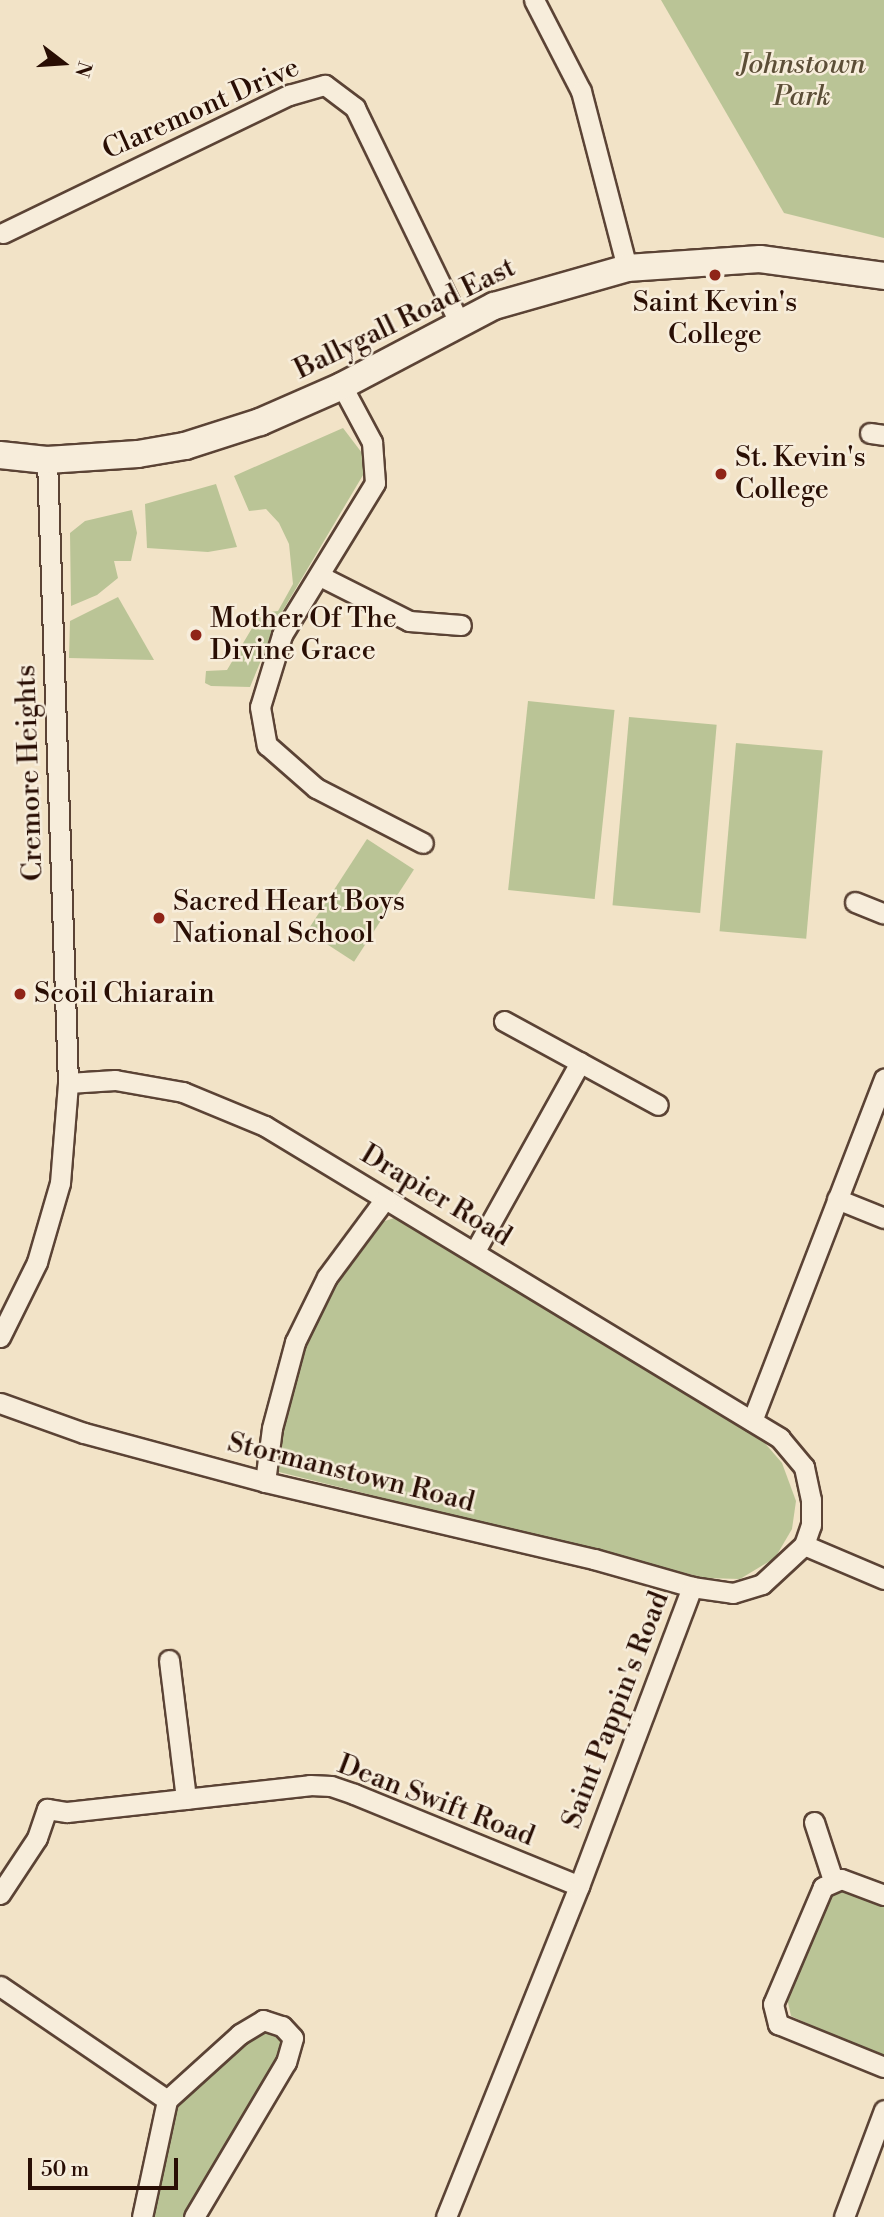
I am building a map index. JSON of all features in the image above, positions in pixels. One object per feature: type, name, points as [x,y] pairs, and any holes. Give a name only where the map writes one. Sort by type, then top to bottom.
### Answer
[{"type":"street","points":[[534,0],[581,91],[627,268]]},
{"type":"street","name":"Claremont Drive","points":[[2,233],[276,101],[325,85],[355,108],[459,322]]},
{"type":"street","name":"Ballygall Road East","points":[[0,455],[47,460],[138,454],[185,446],[260,422],[342,386],[459,322],[545,288],[627,268],[760,259],[884,276]]},
{"type":"street","points":[[342,386],[372,442],[375,483],[282,635],[268,672],[260,707],[267,745],[316,788],[423,843]]},
{"type":"street","name":"Cremore Heights","points":[[0,1336],[37,1262],[60,1183],[68,1083],[47,460]]},
{"type":"street","points":[[320,576],[409,621],[461,625]]},
{"type":"street","points":[[855,902],[884,914]]},
{"type":"street","points":[[503,1021],[659,1105]]},
{"type":"street","points":[[475,1251],[580,1062]]},
{"type":"street","points":[[884,1079],[752,1421],[780,1438],[804,1467],[811,1500],[804,1545],[884,1579]]},
{"type":"street","name":"Drapier Road","points":[[68,1083],[115,1080],[183,1092],[265,1126],[752,1421]]},
{"type":"street","points":[[265,1482],[272,1428],[295,1342],[327,1277],[385,1199]]},
{"type":"street","points":[[837,1199],[884,1218]]},
{"type":"street","name":"Stormanstown Road","points":[[0,1403],[72,1430],[265,1482],[594,1559],[692,1587]]},
{"type":"street","name":"Saint Pappin's Road","points":[[446,2217],[579,1886],[692,1587],[733,1593],[762,1584],[804,1545]]},
{"type":"street","points":[[169,1660],[186,1799]]},
{"type":"street","name":"Dean Swift Road","points":[[0,1894],[37,1838],[47,1809],[67,1812],[331,1786],[579,1886]]},
{"type":"street","points":[[814,1822],[833,1880]]},
{"type":"street","points":[[884,1895],[841,1879],[833,1880],[824,1887],[773,2004],[778,2024],[884,2067]]},
{"type":"street","points":[[0,1986],[167,2099]]},
{"type":"street","points":[[142,2217],[167,2099],[240,2034],[263,2020],[282,2026],[293,2038],[286,2062],[194,2217]]},
{"type":"street","points":[[844,2217],[884,2110]]},
{"type":"green space","name":"Johnstown Park","points":[[661,0],[884,0],[884,238],[784,213]]},
{"type":"green space","points":[[343,428],[362,453],[366,470],[279,617],[250,687],[211,686],[205,683],[206,671],[227,670],[261,613],[278,611],[293,584],[289,544],[279,523],[266,509],[249,511],[234,476]]},
{"type":"green space","points":[[216,484],[237,547],[208,552],[147,548],[145,504]]},
{"type":"green space","points":[[132,510],[137,533],[131,561],[114,561],[118,578],[97,595],[71,606],[70,533],[85,521]]},
{"type":"green space","points":[[118,597],[154,660],[69,658],[70,621]]},
{"type":"green space","points":[[528,701],[615,710],[595,899],[508,890]]},
{"type":"green space","points":[[629,717],[717,725],[700,913],[613,905]]},
{"type":"green space","points":[[736,743],[823,751],[806,939],[720,931]]},
{"type":"green space","points":[[367,839],[414,869],[354,962],[307,931]]},
{"type":"green space","points":[[397,1217],[758,1435],[782,1463],[796,1501],[792,1529],[775,1558],[740,1579],[705,1578],[279,1472],[274,1458],[299,1350],[352,1258],[382,1222]]},
{"type":"green space","points":[[842,1887],[884,1905],[884,2058],[791,2016],[787,1998],[828,1896]]},
{"type":"green space","points":[[268,2024],[290,2033],[195,2217],[146,2217],[147,2197],[177,2106],[212,2069]]},
{"type":"place","name":"Saint Kevin's College","points":[[715,275]]},
{"type":"place","name":"St. Kevin's College","points":[[721,474]]},
{"type":"place","name":"Mother Of The Divine Grace","points":[[196,635]]},
{"type":"place","name":"Sacred Heart Boys National School","points":[[159,918]]},
{"type":"place","name":"Scoil Chiarain","points":[[20,994]]}]
